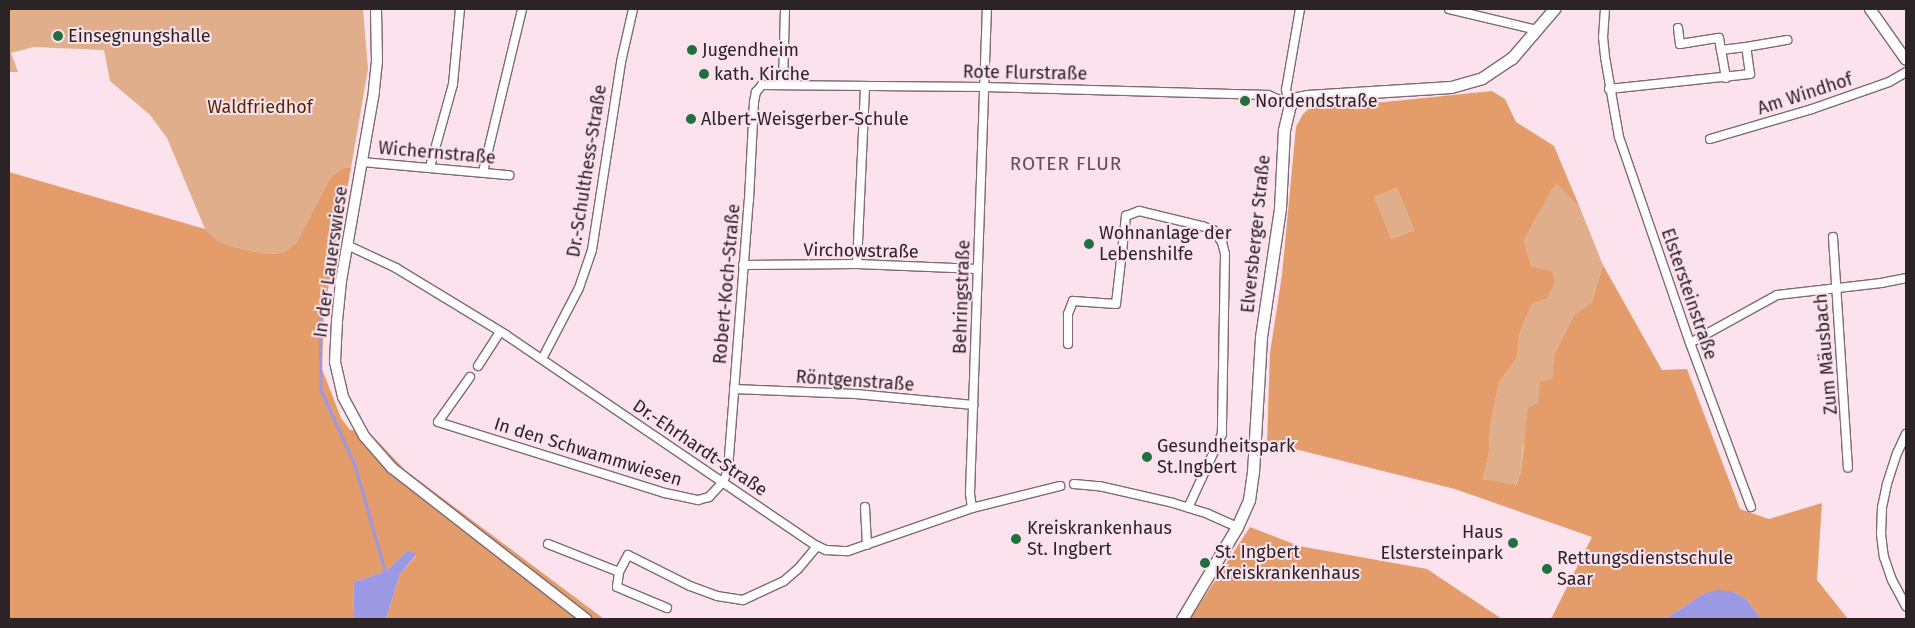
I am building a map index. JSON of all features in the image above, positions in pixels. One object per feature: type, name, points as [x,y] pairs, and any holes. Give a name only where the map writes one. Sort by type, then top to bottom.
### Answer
[{"type":"main road","points":[[1290,105],[1297,98],[1307,96],[1451,86],[1468,83],[1497,70],[1512,58],[1554,9]]},
{"type":"main road","name":"Elversberger Straße","points":[[1182,619],[1237,528],[1249,500],[1253,472],[1261,337],[1280,208],[1284,130],[1290,105]]},
{"type":"street","name":"In der Lauerswiese","points":[[376,9],[377,61],[336,321],[335,362],[343,397],[364,436],[392,468],[586,619]]},
{"type":"street","points":[[430,167],[453,84],[460,9]]},
{"type":"street","points":[[483,172],[522,9]]},
{"type":"street","name":"Dr.-Schulthess-Straße","points":[[542,359],[580,288],[592,250],[618,79],[633,9]]},
{"type":"street","points":[[783,85],[785,9]]},
{"type":"street","name":"Behringstraße","points":[[972,508],[970,493],[987,9]]},
{"type":"street","points":[[1290,105],[1286,90],[1300,9]]},
{"type":"street","points":[[1449,9],[1536,30]]},
{"type":"street","name":"Elstersteinstraße","points":[[1605,9],[1603,37],[1610,89],[1621,144],[1690,343],[1751,507]]},
{"type":"street","points":[[1870,9],[1906,60]]},
{"type":"street","points":[[1678,28],[1680,44],[1719,38],[1726,78]]},
{"type":"street","points":[[1721,50],[1787,40]]},
{"type":"street","points":[[1610,89],[1750,74],[1746,46]]},
{"type":"street","name":"Am Windhof","points":[[1710,139],[1812,109],[1888,82],[1906,72]]},
{"type":"street","name":"Rote Flurstraße","points":[[758,88],[762,85],[984,87],[1268,95],[1290,105]]},
{"type":"street","points":[[857,264],[865,86]]},
{"type":"street","name":"Robert-Koch-Straße","points":[[723,482],[728,470],[742,265],[749,200],[754,102],[758,88]]},
{"type":"street","name":"Wichernstraße","points":[[362,162],[483,172],[509,176]]},
{"type":"street","points":[[1068,344],[1068,314],[1073,301],[1116,304],[1126,216],[1139,211],[1202,226],[1213,230],[1222,242],[1226,254],[1222,434],[1188,508]]},
{"type":"street","name":"Zum Mäusbach","points":[[1833,237],[1848,468]]},
{"type":"street","name":"Dr.-Ehrhardt-Straße","points":[[347,245],[396,268],[500,332],[817,546],[835,552],[867,545],[972,508],[1060,486]]},
{"type":"street","name":"Virchowstraße","points":[[742,265],[857,264],[978,268]]},
{"type":"street","points":[[1690,343],[1777,294],[1881,283],[1906,278]]},
{"type":"street","points":[[478,366],[500,332]]},
{"type":"street","name":"In den Schwammwiesen","points":[[470,377],[438,422],[682,498],[698,500],[709,497],[723,482]]},
{"type":"street","name":"Röntgenstraße","points":[[734,389],[856,394],[973,406]]},
{"type":"street","points":[[1906,434],[1896,453],[1887,484],[1882,506],[1880,534],[1884,557],[1892,580],[1906,606]]},
{"type":"street","points":[[1074,484],[1128,492],[1188,508],[1225,521],[1237,528]]},
{"type":"street","points":[[865,506],[867,545]]},
{"type":"street","points":[[548,544],[619,572]]},
{"type":"street","points":[[667,608],[617,587],[619,572],[628,555],[690,586],[717,596],[743,600],[784,581],[798,569],[817,546]]},
{"type":"green space","name":"Waldfriedhof","points":[[9,9],[363,9],[368,69],[351,168],[343,168],[330,178],[296,243],[282,253],[267,254],[216,241],[205,229],[167,138],[150,115],[110,81],[104,50],[34,47],[11,53],[18,72],[9,72]]},
{"type":"green space","points":[[1556,183],[1580,208],[1603,265],[1592,302],[1574,315],[1554,355],[1552,380],[1538,403],[1523,447],[1521,471],[1515,486],[1483,479],[1489,453],[1490,428],[1499,382],[1517,358],[1520,332],[1532,304],[1546,299],[1552,271],[1531,266],[1524,240]]},
{"type":"green space","points":[[1397,188],[1414,230],[1391,239],[1374,197]]},
{"type":"shaded area","points":[[1492,91],[1505,99],[1516,122],[1554,146],[1580,208],[1556,183],[1524,240],[1531,266],[1552,271],[1554,284],[1546,299],[1532,304],[1520,332],[1517,358],[1499,382],[1490,428],[1489,453],[1483,479],[1516,485],[1521,471],[1528,408],[1538,403],[1540,382],[1552,379],[1554,355],[1574,315],[1592,302],[1603,265],[1662,370],[1687,369],[1740,509],[1769,519],[1822,503],[1817,580],[1848,619],[1761,619],[1746,599],[1734,592],[1703,594],[1665,619],[1551,619],[1592,537],[1455,489],[1267,442],[1270,353],[1282,275],[1296,127],[1303,114],[1312,106],[1385,102]],"holes":[[[1397,188],[1414,230],[1391,239],[1374,197]]]},
{"type":"shaded area","points":[[343,168],[351,168],[324,311],[322,369],[341,418],[350,430],[368,431],[405,470],[604,619],[386,619],[400,574],[416,556],[408,550],[386,571],[354,582],[353,619],[9,619],[9,172],[205,229],[217,241],[234,247],[267,254],[282,253],[296,243],[330,178]]},
{"type":"shaded area","points":[[1250,527],[1299,546],[1427,569],[1502,619],[1190,619]]},
{"type":"shaded area","points":[[408,550],[416,555],[400,574],[386,619],[353,619],[354,582],[386,571]]},
{"type":"shaded area","points":[[1717,590],[1734,592],[1746,599],[1761,619],[1665,619],[1703,594]]},
{"type":"waterway","points":[[320,318],[321,390],[355,465],[386,574]]},
{"type":"place","name":"Einsegnungshalle","points":[[58,36]]},
{"type":"place","name":"Jugendheim","points":[[692,50]]},
{"type":"place","name":"kath. Kirche","points":[[704,74]]},
{"type":"place","name":"Nordendstraße","points":[[1245,101]]},
{"type":"place","name":"Albert-Weisgerber-Schule","points":[[691,119]]},
{"type":"place","name":"Wohnanlage der Lebenshilfe","points":[[1089,244]]},
{"type":"place","name":"Gesundheitspark St.Ingbert","points":[[1147,457]]},
{"type":"place","name":"Kreiskrankenhaus St. Ingbert","points":[[1016,539]]},
{"type":"place","name":"Haus Elstersteinpark","points":[[1513,543]]},
{"type":"place","name":"St. Ingbert Kreiskrankenhaus","points":[[1205,563]]},
{"type":"place","name":"Rettungsdienstschule Saar","points":[[1547,569]]},
{"type":"district","name":"ROTER FLUR","points":[[1066,164]]}]
